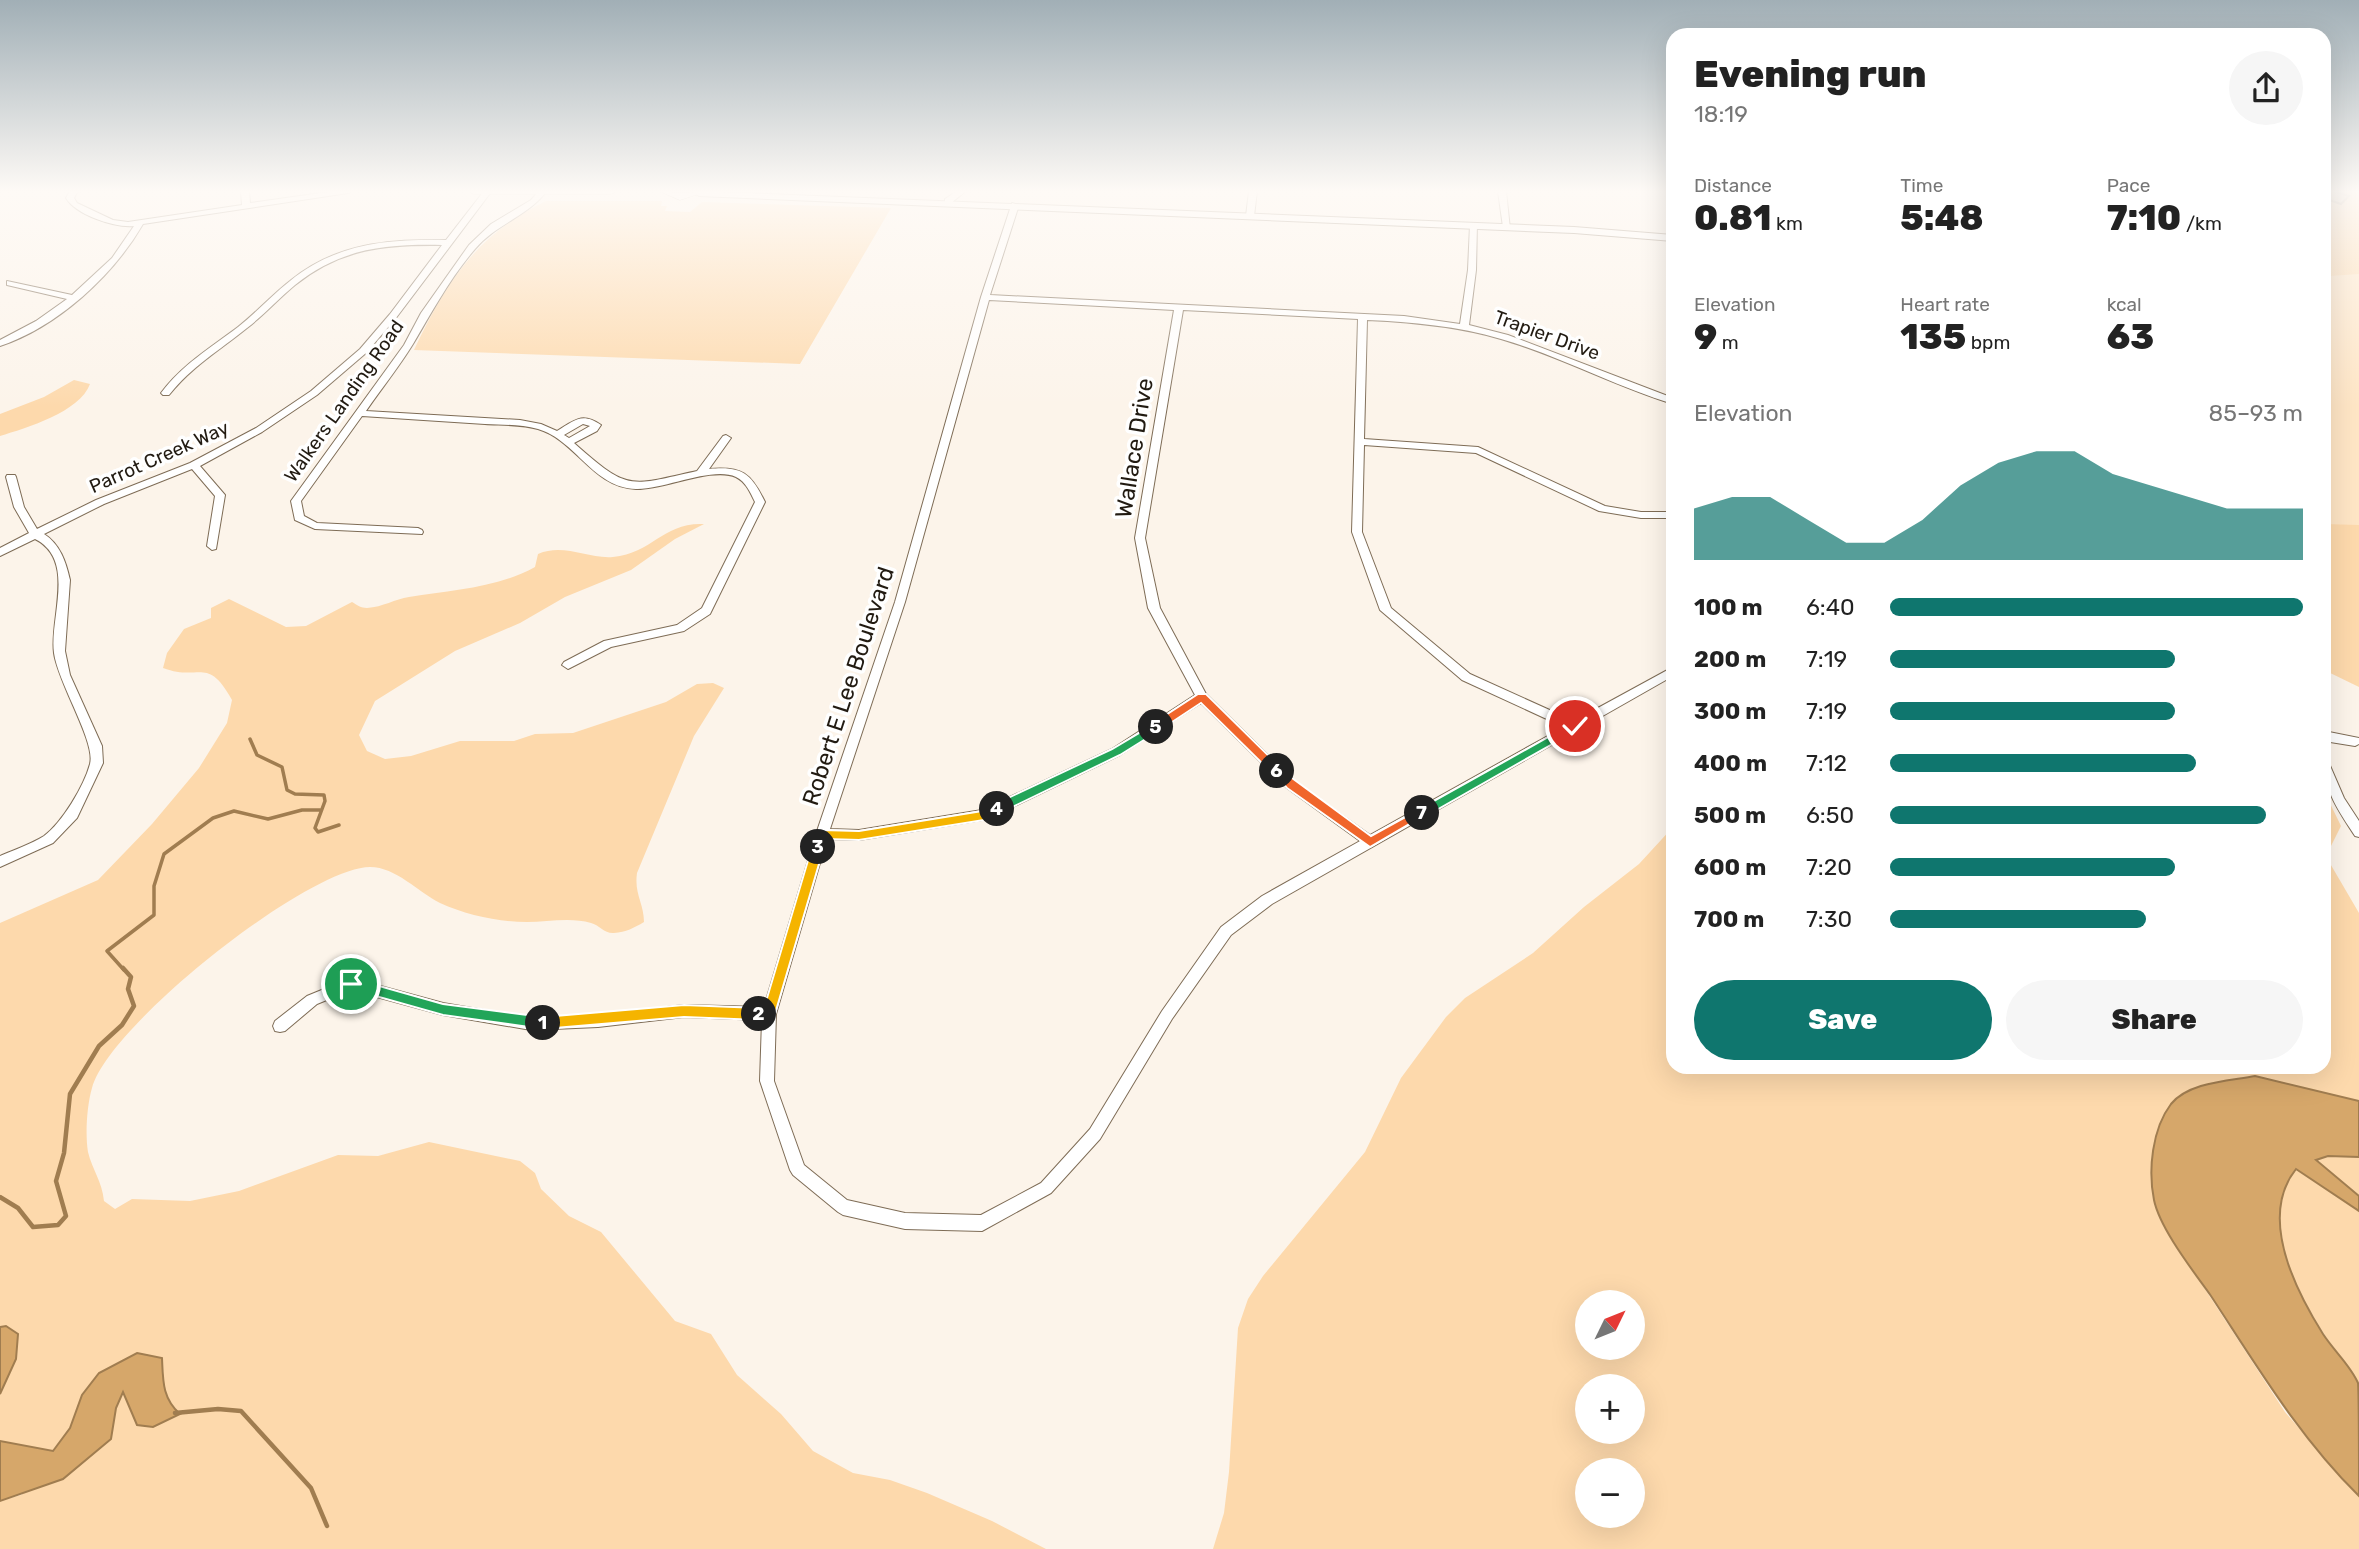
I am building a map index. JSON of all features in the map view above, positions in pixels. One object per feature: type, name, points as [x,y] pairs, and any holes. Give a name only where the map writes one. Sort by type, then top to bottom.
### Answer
[{"type":"street","points":[[0,343],[50,315],[94,283],[111,263]]},
{"type":"street","points":[[166,393],[177,377],[198,359],[320,263]]},
{"type":"street","name":"Parrot Creek Way","points":[[0,552],[100,502],[194,465],[259,430],[332,379],[393,316],[433,263]]},
{"type":"street","name":"Walkers Landing Road","points":[[418,532],[315,526],[304,522],[296,513],[299,494],[359,413],[461,263]]},
{"type":"street","name":"Robert E Lee Boulevard","points":[[996,263],[900,602],[822,834],[769,1014],[767,1081],[799,1170],[843,1207],[905,1221],[982,1223],[1046,1188],[1095,1134],[1167,1015],[1226,931],[1266,900],[1666,675]]},
{"type":"street","points":[[1464,327],[1472,263]]},
{"type":"street","points":[[10,283],[72,298]]},
{"type":"street","name":"Trapier Drive","points":[[985,297],[1363,317],[1464,327],[1523,342],[1666,398]]},
{"type":"street","name":"Wallace Drive","points":[[1179,307],[1140,538],[1154,608],[1202,697],[1291,785],[1370,842]]},
{"type":"street","points":[[1363,317],[1357,532],[1386,610],[1466,677],[1575,726]]},
{"type":"street","points":[[359,413],[500,422],[544,428],[567,443],[611,481],[636,486],[701,472],[726,471],[741,476],[756,488],[760,502],[706,611],[680,628],[608,644],[568,665]]},
{"type":"street","points":[[556,435],[582,420],[596,425],[594,429],[567,443]]},
{"type":"street","points":[[701,472],[726,438]]},
{"type":"street","points":[[1361,442],[1478,450],[1603,509],[1641,515],[1666,515]]},
{"type":"street","points":[[194,465],[220,495],[212,546]]},
{"type":"street","points":[[0,862],[49,839],[73,814],[97,763],[96,746],[64,675],[60,651],[65,580],[63,569],[58,555],[36,534],[20,510],[11,477]]},
{"type":"street","points":[[822,834],[859,835],[984,815],[1116,752],[1202,697]]},
{"type":"street","points":[[2331,737],[2355,741]]},
{"type":"street","points":[[2331,781],[2339,800],[2359,832]]},
{"type":"street","points":[[280,1026],[312,1000],[351,984],[443,1009],[531,1024],[598,1021],[684,1011],[769,1014]]},
{"type":"shaded area","points":[[465,263],[859,263],[800,364],[414,350]]},
{"type":"shaded area","points":[[2331,263],[2359,263],[2359,274],[2331,276]]},
{"type":"shaded area","points":[[2340,263],[2359,263],[2359,594],[2331,572],[2331,273]]},
{"type":"shaded area","points":[[74,380],[90,384],[75,403],[51,418],[0,436],[0,414],[44,397]]},
{"type":"shaded area","points":[[704,524],[675,539],[631,570],[565,597],[520,623],[455,651],[375,701],[359,735],[367,751],[385,759],[411,756],[460,741],[514,741],[535,734],[573,733],[666,702],[697,684],[713,683],[724,688],[694,736],[637,873],[644,922],[626,931],[611,933],[583,921],[516,922],[483,917],[440,903],[398,875],[370,867],[341,874],[302,893],[213,955],[170,991],[133,1027],[106,1061],[92,1088],[87,1128],[88,1152],[104,1201],[115,1209],[132,1199],[190,1201],[239,1191],[338,1155],[378,1156],[429,1142],[520,1161],[535,1173],[541,1189],[569,1216],[601,1232],[675,1321],[711,1334],[737,1375],[781,1414],[813,1451],[853,1473],[890,1480],[927,1493],[992,1521],[1046,1549],[0,1549],[0,1501],[21,1495],[111,1439],[116,1408],[123,1391],[169,1405],[163,1387],[162,1358],[137,1353],[99,1373],[82,1395],[70,1428],[53,1451],[0,1441],[0,1394],[16,1359],[6,1326],[0,1327],[0,923],[98,880],[152,824],[199,768],[227,723],[232,700],[223,686],[209,674],[176,672],[163,668],[167,653],[184,629],[211,618],[211,608],[229,599],[286,627],[306,626],[352,602],[367,608],[404,598],[505,580],[535,567],[538,554],[548,551],[613,557],[638,550],[678,528]]},
{"type":"shaded area","points":[[2331,524],[2359,525],[2359,687],[2331,673]]},
{"type":"shaded area","points":[[2331,805],[2341,826],[2331,846]]},
{"type":"shaded area","points":[[1666,835],[1666,1074],[2331,1074],[2331,865],[2359,913],[2359,1101],[2255,1076],[2188,1090],[2153,1148],[2154,1201],[2177,1246],[2285,1412],[2359,1496],[2359,1549],[1213,1549],[1224,1513],[1238,1328],[1248,1299],[1263,1276],[1365,1152],[1401,1078],[1446,1017],[1465,998],[1533,953],[1584,907],[1639,864]]},
{"type":"shaded area","points":[[2255,1076],[2359,1101],[2359,1157],[2328,1156],[2316,1160],[2359,1196],[2359,1211],[2296,1169],[2285,1188],[2280,1209],[2285,1253],[2302,1297],[2323,1334],[2358,1383],[2359,1496],[2317,1450],[2280,1400],[2178,1250],[2163,1224],[2154,1200],[2151,1176],[2153,1150],[2159,1125],[2171,1104],[2188,1091],[2199,1087]]},
{"type":"shaded area","points":[[2328,1156],[2359,1157],[2359,1196],[2316,1160]]},
{"type":"shaded area","points":[[2296,1169],[2359,1211],[2359,1384],[2309,1310],[2284,1252],[2280,1223],[2283,1195]]},
{"type":"shaded area","points":[[6,1326],[18,1334],[16,1359],[0,1394],[0,1327]]},
{"type":"shaded area","points":[[137,1353],[162,1358],[167,1395],[180,1414],[153,1427],[137,1425],[123,1392],[116,1408],[111,1439],[63,1479],[0,1501],[0,1441],[53,1451],[70,1428],[82,1395],[99,1373]]},
{"type":"waterway","points":[[250,739],[257,755],[282,767],[287,790],[295,794],[324,795],[325,801],[315,828],[318,832],[339,825]]},
{"type":"waterway","points":[[124,970],[107,951],[154,915],[154,886],[164,854],[213,818],[234,811],[268,819],[302,810],[320,810]]},
{"type":"waterway","points":[[0,1197],[18,1208],[33,1227],[58,1225],[66,1216],[56,1181],[64,1153],[70,1094],[99,1046],[122,1025],[134,1006],[128,989],[131,977],[123,968]]},
{"type":"waterway","points":[[175,1413],[218,1409],[241,1411],[311,1488],[327,1526]]},
{"type":"route","points":[[351,984],[443,1009],[531,1024],[598,1021],[684,1011],[769,1014],[822,834],[859,835],[984,815],[1116,752],[1202,697],[1291,785],[1370,842],[1575,726]]}]
